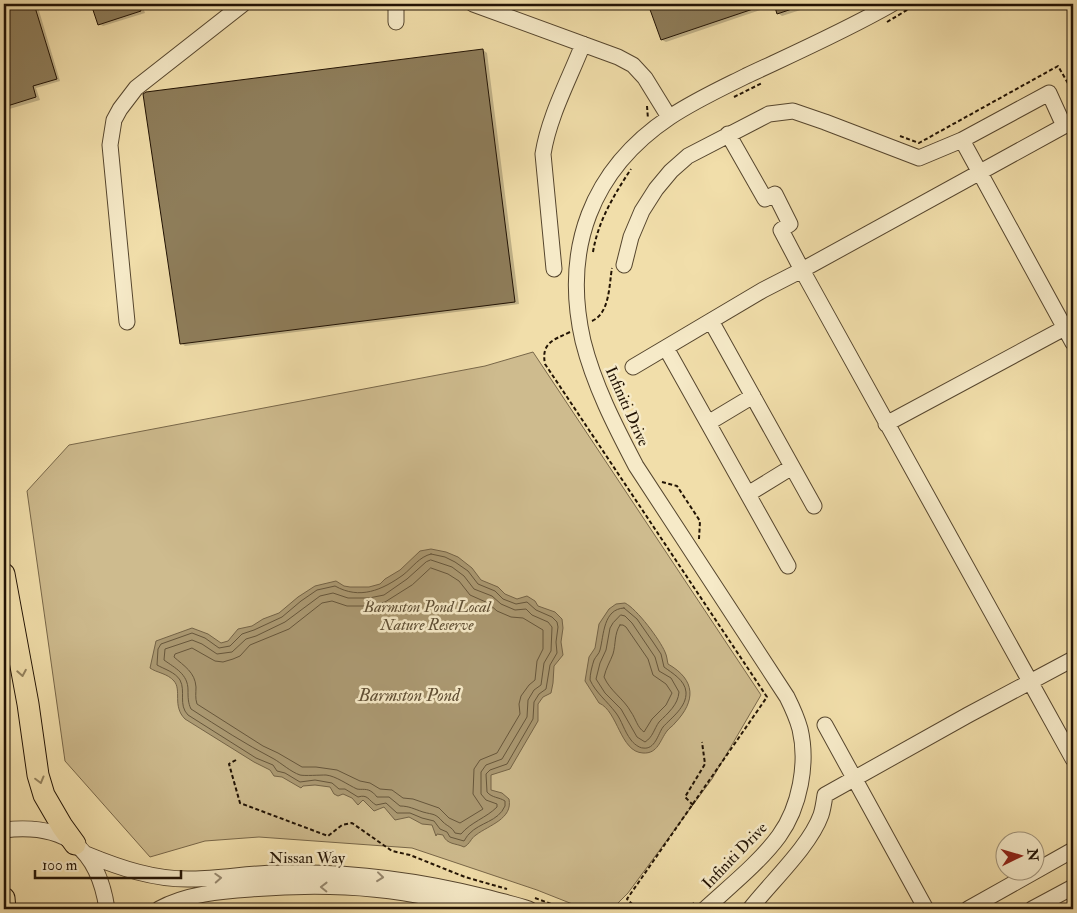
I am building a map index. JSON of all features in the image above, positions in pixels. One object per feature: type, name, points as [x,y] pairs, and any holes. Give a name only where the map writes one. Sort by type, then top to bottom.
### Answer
[{"type":"highway","points":[[4,574],[28,704],[38,775],[44,795],[62,826],[80,849]]},
{"type":"highway","points":[[4,898],[6,909]]},
{"type":"street","points":[[127,322],[110,145],[114,120],[136,88],[243,4]]},
{"type":"street","points":[[396,4],[396,22]]},
{"type":"street","points":[[473,4],[618,57],[633,65],[645,78],[669,118]]},
{"type":"street","name":"Infiniti Drive","points":[[705,909],[769,847],[792,814],[800,782],[802,748],[800,730],[787,697],[636,466],[615,426],[586,350],[580,326],[577,287],[581,245],[594,200],[604,182],[617,165],[642,139],[669,118],[698,100],[865,20],[892,4]]},
{"type":"street","points":[[554,269],[543,154],[554,115],[583,44]]},
{"type":"street","points":[[618,266],[642,211],[656,189],[671,171],[688,156],[769,114],[793,111],[919,158],[962,140],[1049,93],[1064,126],[763,290],[633,366]]},
{"type":"street","points":[[728,134],[764,199],[775,194],[790,224],[781,230],[802,270],[1073,759]]},
{"type":"street","points":[[962,140],[1069,325],[1073,343]]},
{"type":"street","points":[[711,321],[814,506]]},
{"type":"street","points":[[886,424],[1069,325]]},
{"type":"street","points":[[666,348],[788,566]]},
{"type":"street","points":[[708,423],[753,396]]},
{"type":"street","points":[[748,494],[792,467]]},
{"type":"street","points":[[750,909],[809,836],[821,816],[825,795],[968,714],[1073,660]]},
{"type":"street","points":[[825,725],[926,909]]},
{"type":"street","name":"Nissan Way","points":[[4,830],[26,827],[41,829],[60,835],[80,849],[141,874],[165,878],[191,879],[287,873],[344,874],[397,879],[529,902]]},
{"type":"street","points":[[80,849],[98,872],[104,889],[106,909]]},
{"type":"street","points":[[968,909],[1073,850]]},
{"type":"street","name":"Nissan Way","points":[[159,909],[192,897],[220,891],[289,886],[355,887],[431,898],[476,909]]},
{"type":"street","points":[[1042,907],[1073,887]]},
{"type":"street","points":[[402,893],[414,909]]},
{"type":"path","points":[[892,134],[920,143],[1058,66],[1073,92]]},
{"type":"path","points":[[618,266],[604,312],[596,319],[551,341],[545,348],[543,357],[545,364],[767,697],[627,899],[636,909]]},
{"type":"path","points":[[693,805],[685,797],[705,764],[702,742]]},
{"type":"path","points":[[236,760],[229,764],[240,803],[328,836],[342,825],[352,823],[392,851],[410,855],[464,877],[511,890]]},
{"type":"path","points":[[529,902],[565,909]]},
{"type":"green space","name":"Barmston Pond Local Nature Reserve","points":[[533,352],[761,695],[712,779],[628,893],[612,909],[585,909],[537,890],[412,848],[259,837],[205,841],[150,857],[65,761],[27,491],[69,445],[485,366]]},
{"type":"water","name":"Barmston Pond","points":[[431,549],[458,557],[472,568],[481,580],[498,587],[505,594],[517,599],[527,596],[535,601],[538,606],[555,612],[562,619],[563,628],[561,642],[563,655],[554,666],[551,693],[543,697],[538,704],[538,721],[510,769],[491,775],[491,790],[502,793],[509,799],[507,812],[499,821],[474,836],[464,847],[449,842],[443,835],[437,834],[436,836],[432,825],[422,824],[409,817],[395,820],[384,807],[374,811],[363,800],[358,805],[352,798],[343,794],[338,796],[334,794],[330,787],[315,785],[303,786],[301,788],[282,777],[274,776],[270,770],[185,719],[179,709],[177,689],[174,681],[168,676],[150,668],[156,641],[192,628],[208,634],[221,643],[228,641],[238,629],[252,626],[263,619],[279,613],[315,586],[336,581],[350,587],[369,587],[380,584],[400,570],[420,551]]},
{"type":"water","points":[[625,603],[642,618],[665,652],[668,664],[684,677],[690,691],[687,707],[682,715],[668,730],[658,746],[648,753],[635,751],[629,746],[611,714],[599,703],[585,681],[589,657],[595,648],[599,624],[609,609],[616,604]]},
{"type":"building","points":[[4,4],[34,4],[57,79],[33,86],[36,97],[4,107]]},
{"type":"building","points":[[91,4],[139,4],[141,11],[98,25]]},
{"type":"building","points":[[648,4],[764,4],[765,5],[661,40]]},
{"type":"building","points":[[774,4],[804,4],[804,5],[777,14]]},
{"type":"building","points":[[483,49],[515,302],[180,344],[143,94],[146,92]]}]
